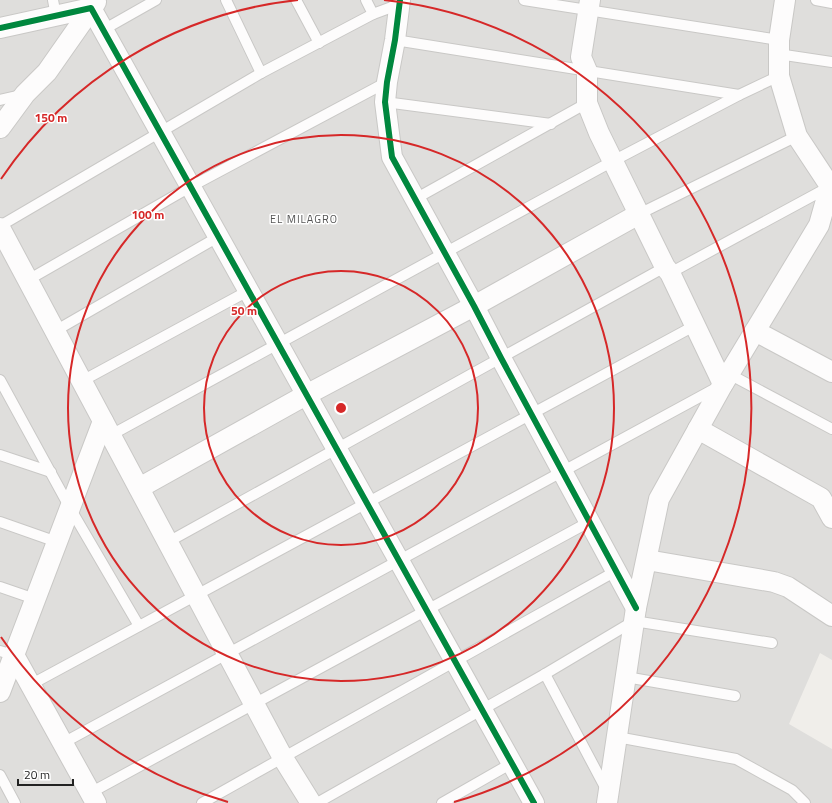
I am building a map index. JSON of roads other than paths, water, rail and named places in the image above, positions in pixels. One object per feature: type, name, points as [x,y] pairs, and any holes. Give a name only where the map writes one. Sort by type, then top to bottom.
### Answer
[{"type":"street","points":[[609,800],[635,614],[659,499],[726,379],[755,331],[825,229],[831,185],[797,136],[779,76],[779,47],[785,0]]},
{"type":"street","points":[[400,2],[385,102],[392,157],[474,306],[616,572],[635,614]]},
{"type":"street","points":[[94,4],[102,30],[534,803]]},
{"type":"street","points":[[0,28],[55,8],[94,4]]},
{"type":"street","points":[[0,128],[25,94],[47,72],[94,4]]},
{"type":"street","points":[[589,5],[581,57],[587,71],[587,102],[599,132],[668,270],[694,326],[726,379]]},
{"type":"street","points":[[139,488],[306,395],[474,306],[639,214]]},
{"type":"street","points":[[0,227],[283,758],[311,803]]},
{"type":"street","points":[[755,331],[832,372]]},
{"type":"street","points":[[0,692],[7,653],[35,599],[70,508],[107,428]]},
{"type":"street","points":[[698,429],[821,498],[832,518]]},
{"type":"street","points":[[647,560],[774,582],[788,587],[832,616]]},
{"type":"street","points":[[7,653],[30,685],[93,798]]},
{"type":"lane","points":[[102,30],[156,0]]},
{"type":"lane","points":[[226,0],[261,73]]},
{"type":"lane","points":[[296,0],[319,43]]},
{"type":"lane","points":[[366,0],[374,14]]},
{"type":"lane","points":[[524,0],[589,5],[779,47],[832,62]]},
{"type":"lane","points":[[816,0],[832,3]]},
{"type":"lane","points":[[0,227],[261,73],[400,2]]},
{"type":"lane","points":[[395,40],[739,95]]},
{"type":"lane","points":[[107,428],[278,344],[613,161],[739,95],[779,76]]},
{"type":"lane","points":[[28,280],[190,188],[387,82]]},
{"type":"lane","points":[[0,100],[25,94]]},
{"type":"lane","points":[[385,102],[551,124]]},
{"type":"lane","points":[[415,199],[551,124],[587,102]]},
{"type":"lane","points":[[639,214],[797,136]]},
{"type":"lane","points":[[168,542],[501,358],[831,185]]},
{"type":"lane","points":[[55,330],[218,237]]},
{"type":"lane","points":[[82,381],[248,291]]},
{"type":"lane","points":[[30,685],[694,326]]},
{"type":"lane","points":[[63,743],[562,472],[726,379],[832,429]]},
{"type":"lane","points":[[0,380],[70,508],[139,626]]},
{"type":"lane","points":[[0,455],[50,472]]},
{"type":"lane","points":[[0,522],[57,542]]},
{"type":"lane","points":[[93,798],[254,704],[589,522]]},
{"type":"lane","points":[[202,803],[616,572]]},
{"type":"lane","points":[[0,587],[35,599]]},
{"type":"lane","points":[[317,803],[546,674],[635,614],[772,643]]},
{"type":"lane","points":[[546,674],[609,800]]},
{"type":"lane","points":[[626,677],[735,696]]},
{"type":"lane","points":[[617,737],[736,759],[792,790],[805,803]]},
{"type":"lane","points":[[442,803],[512,763]]},
{"type":"lane","points":[[0,775],[15,803]]},
{"type":"district","name":"EL MILAGRO","points":[[304,219]]}]
